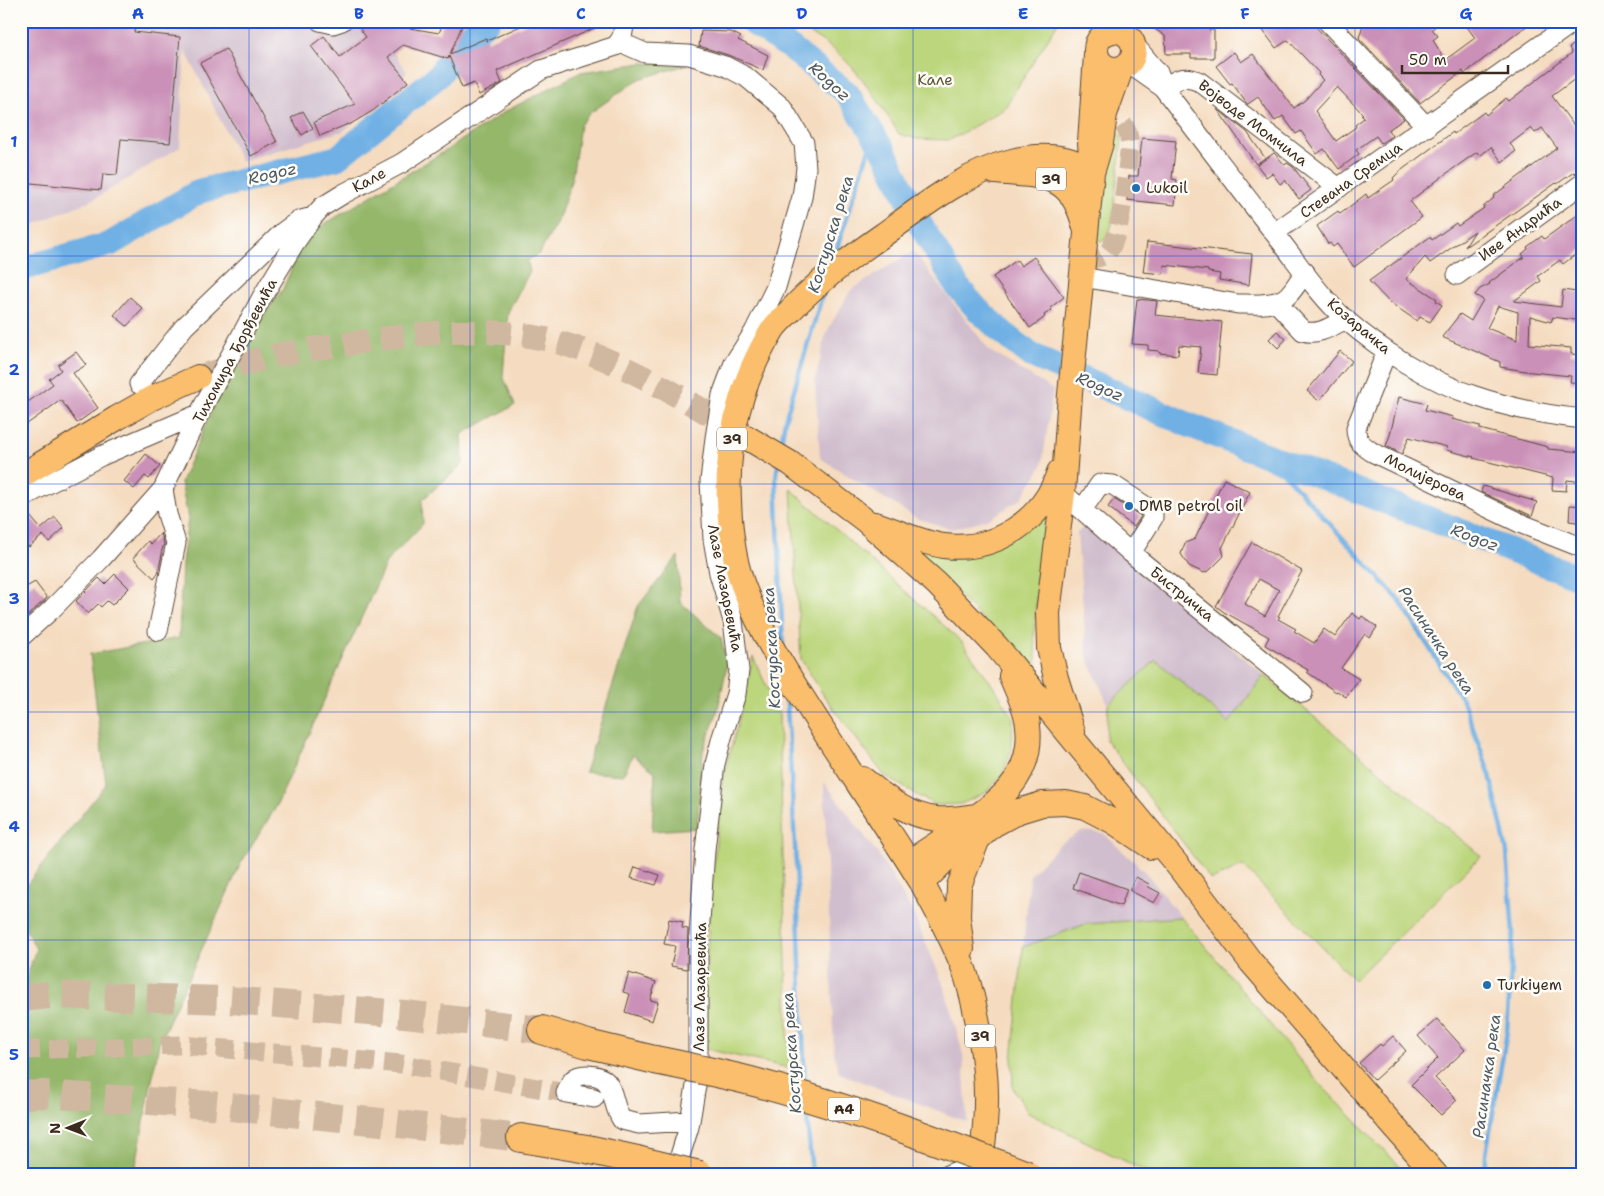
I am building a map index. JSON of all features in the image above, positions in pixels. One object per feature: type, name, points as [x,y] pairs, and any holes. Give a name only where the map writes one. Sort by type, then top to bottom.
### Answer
[{"type":"highway","name":"A4","points":[[542,1030],[588,1044],[757,1083],[844,1109],[945,1143],[1027,1175]]},
{"type":"highway","points":[[521,1138],[587,1149],[700,1175]]},
{"type":"main road","points":[[1092,173],[1101,143],[1105,114],[1124,68],[1134,55],[1127,33],[1112,31],[1097,39]]},
{"type":"main road","points":[[1097,39],[1098,60],[1108,69],[1124,68]]},
{"type":"main road","points":[[1092,173],[1090,142],[1097,39]]},
{"type":"main road","points":[[1047,167],[1061,150],[1084,128],[1091,116]]},
{"type":"main road","name":"39","points":[[980,1168],[986,1103],[983,1064],[976,1014],[964,972],[937,911],[922,883],[775,653],[745,592],[737,563],[732,531],[729,471],[732,438],[746,383],[758,354],[775,326],[798,302],[828,276],[862,249],[907,218],[983,171],[1047,167],[1074,161],[1092,173],[1073,358],[1063,492],[1048,613],[1049,648],[1056,678],[1078,745]]},
{"type":"main road","name":"39","points":[[1047,167],[1065,188],[1081,212],[1086,234]]},
{"type":"main road","points":[[21,476],[152,398],[198,377]]},
{"type":"main road","points":[[752,440],[790,463],[866,521],[937,584],[997,647],[1179,867],[1251,962],[1436,1175]]},
{"type":"main road","name":"39","points":[[866,521],[899,531],[924,542],[943,546],[981,545],[1000,539],[1028,519],[1042,505],[1055,485],[1066,454]]},
{"type":"main road","points":[[922,883],[977,828],[1016,780],[1024,764],[1028,750],[1028,726],[1023,706],[997,647]]},
{"type":"main road","points":[[848,768],[892,802],[907,810],[977,828]]},
{"type":"main road","points":[[909,862],[977,828],[993,825],[1019,811],[1042,804],[1066,803],[1085,807],[1114,822],[1179,867]]},
{"type":"main road","points":[[964,972],[958,918],[959,886],[977,828]]},
{"type":"street","points":[[320,21],[333,24],[342,21]]},
{"type":"street","points":[[620,42],[625,21]]},
{"type":"street","points":[[1328,21],[1427,127]]},
{"type":"street","name":"Стевана Сремца","points":[[1274,234],[1575,21]]},
{"type":"street","name":"Козарачка","points":[[1127,33],[1159,74],[1164,89]]},
{"type":"street","name":"Кале","points":[[139,384],[184,327],[284,232],[298,222],[313,216],[322,207],[336,198],[402,163],[541,70],[616,46],[620,42]]},
{"type":"street","name":"Лазе Лазаревића","points":[[620,42],[644,52],[689,55],[724,66],[746,76],[782,106],[804,143],[806,168],[802,197],[776,287],[754,332],[734,363],[722,395],[714,438],[710,481],[713,539],[733,620],[739,670],[736,694],[715,764],[705,850],[698,950],[698,1074],[690,1121],[674,1175]]},
{"type":"street","name":"Козарачка","points":[[1124,68],[1135,68],[1164,89],[1324,297],[1346,319],[1387,351],[1423,373],[1474,396],[1544,414],[1583,419]]},
{"type":"street","name":"Војводе Момчила","points":[[1164,89],[1173,81],[1181,78],[1190,78],[1200,82],[1339,188]]},
{"type":"street","name":"Иве Андрића","points":[[1457,275],[1583,183]]},
{"type":"street","name":"Тихомира Ђорђевића","points":[[21,637],[51,610],[101,559],[163,489],[262,297],[313,216]]},
{"type":"street","points":[[1082,277],[1238,304],[1276,302],[1285,298],[1305,272]]},
{"type":"street","points":[[1276,302],[1303,331],[1309,333],[1316,333],[1346,319]]},
{"type":"street","name":"Молијерова","points":[[1387,351],[1356,428],[1357,437],[1362,445],[1372,452],[1522,524],[1583,548]]},
{"type":"street","points":[[21,498],[102,456],[200,414]]},
{"type":"street","points":[[1082,510],[1100,484],[1105,484],[1113,486],[1153,511],[1153,518],[1131,552]]},
{"type":"street","points":[[158,631],[176,544],[167,514],[163,489]]},
{"type":"street","name":"Бистричка","points":[[1063,492],[1131,552],[1303,693]]},
{"type":"street","points":[[594,1098],[566,1093],[572,1080],[580,1075],[595,1075],[604,1079],[612,1090],[616,1112],[622,1120],[639,1124],[690,1121]]},
{"type":"street","points":[[948,1175],[980,1168]]},
{"type":"shaded area","points":[[21,21],[284,21],[317,24],[323,21],[373,21],[407,72],[376,106],[343,131],[241,161],[185,50],[180,147],[94,199],[28,227],[21,228]]},
{"type":"shaded area","points":[[913,251],[990,351],[1053,390],[1042,466],[1022,498],[991,518],[952,529],[916,518],[820,458],[815,382],[826,333],[851,290]]},
{"type":"shaded area","points":[[1085,525],[1264,675],[1229,723],[1156,660],[1108,705],[1087,656],[1077,533]]},
{"type":"shaded area","points":[[824,782],[879,855],[913,913],[944,986],[963,1053],[967,1122],[839,1073],[834,1053]]},
{"type":"shaded area","points":[[1082,831],[1103,833],[1146,873],[1181,917],[1086,924],[1023,947],[1030,875],[1060,844]]},
{"type":"green space","name":"Кале","points":[[791,21],[1059,21],[1004,109],[950,140],[917,139],[899,134],[861,78],[843,58],[828,45]]},
{"type":"green space","points":[[642,63],[686,65],[639,79],[590,113],[580,125],[572,178],[559,218],[540,253],[527,261],[530,271],[508,312],[503,376],[515,405],[462,434],[463,464],[422,500],[423,524],[387,561],[276,807],[241,863],[159,1043],[134,1175],[21,1175],[21,994],[36,949],[21,920],[21,892],[106,784],[90,654],[179,638],[182,563],[188,519],[181,482],[243,344],[283,289],[305,236],[445,151],[506,111],[581,72]]},
{"type":"green space","points":[[1112,129],[1118,132],[1122,139],[1112,224],[1105,240],[1098,241]]},
{"type":"green space","points":[[791,489],[961,641],[994,687],[1013,717],[1012,749],[1002,775],[985,793],[961,804],[936,805],[918,796],[884,775],[824,696],[801,659]]},
{"type":"green space","points":[[1050,501],[1039,563],[1034,635],[1038,677],[912,547],[945,554]]},
{"type":"green space","points":[[678,556],[680,602],[721,638],[727,666],[717,713],[703,751],[697,828],[652,831],[655,772],[633,755],[623,775],[585,772],[638,606]]},
{"type":"green space","points":[[753,657],[779,713],[789,1068],[702,1048],[710,897],[723,777]]},
{"type":"green space","points":[[1156,660],[1229,723],[1264,675],[1481,856],[1354,980],[1243,866],[1211,880],[1106,740],[1108,705]]},
{"type":"green space","points":[[1181,917],[1318,1082],[1408,1175],[1153,1175],[1028,1113],[1013,1088],[1012,1060],[1023,947],[1086,924]]},
{"type":"building","points":[[21,21],[136,21],[134,32],[180,37],[170,143],[121,139],[117,175],[103,174],[101,190],[21,182]]},
{"type":"building","points":[[354,21],[397,21],[392,25],[439,33],[444,21],[464,21],[450,54],[486,38],[487,41],[532,21],[611,21],[497,71],[502,83],[479,95],[474,83],[462,88],[449,56],[448,59],[403,45],[388,57],[408,82],[374,110],[349,125],[320,136],[314,122],[355,104],[311,46],[324,36],[340,57],[366,37]]},
{"type":"building","points":[[1208,21],[1209,30],[1214,30],[1214,58],[1191,58],[1191,54],[1166,54],[1165,36],[1148,24]]},
{"type":"building","points":[[1256,21],[1310,21],[1404,119],[1388,130],[1392,136],[1381,143],[1376,136],[1356,150],[1359,154],[1339,169],[1324,149],[1317,154],[1301,131],[1296,134],[1283,116],[1275,121],[1258,97],[1247,104],[1232,83],[1230,84],[1216,66],[1234,52],[1241,62],[1253,54],[1294,108],[1305,100],[1323,80],[1318,75],[1319,73],[1288,40],[1276,48]],"holes":[[[1337,87],[1363,114],[1361,115],[1364,118],[1355,125],[1356,127],[1336,141],[1315,111]]]},
{"type":"building","points":[[1364,21],[1442,21],[1432,29],[1438,36],[1433,40],[1445,60],[1475,38],[1463,21],[1533,21],[1464,74],[1463,71],[1420,103],[1359,38]]},
{"type":"building","points":[[701,31],[731,32],[741,37],[738,40],[768,55],[763,70],[728,55],[699,46]]},
{"type":"building","points":[[1583,38],[1583,73],[1552,96],[1583,138],[1583,169],[1556,183],[1465,247],[1475,231],[1430,263],[1425,257],[1406,279],[1437,299],[1436,301],[1442,305],[1430,322],[1420,317],[1417,321],[1389,302],[1369,281],[1430,237],[1432,240],[1456,223],[1458,226],[1484,208],[1494,198],[1493,196],[1557,148],[1542,128],[1535,133],[1531,128],[1510,144],[1516,151],[1502,162],[1491,147],[1480,156],[1477,152],[1443,176],[1410,201],[1422,217],[1354,267],[1337,244],[1333,247],[1330,243],[1328,244],[1317,226],[1338,211],[1340,214],[1366,194],[1368,198],[1394,180],[1393,178],[1399,172],[1453,132],[1454,134],[1484,112],[1486,115],[1506,98],[1509,101],[1572,53],[1569,48]]},
{"type":"building","points":[[226,49],[277,142],[251,156],[200,63]]},
{"type":"building","points":[[1217,109],[1247,132],[1265,158],[1256,164]]},
{"type":"building","points":[[303,111],[313,128],[302,135],[291,118]]},
{"type":"building","points":[[1142,138],[1176,141],[1172,179],[1177,180],[1175,205],[1127,200],[1129,176],[1138,176]]},
{"type":"building","points":[[1274,153],[1285,165],[1287,163],[1293,167],[1311,190],[1299,199],[1285,180],[1280,184],[1272,173],[1266,177],[1257,165]]},
{"type":"building","points":[[1583,211],[1583,249],[1563,264],[1560,260],[1538,276],[1541,281],[1514,301],[1561,307],[1563,290],[1583,293],[1583,321],[1553,317],[1551,322],[1530,316],[1529,344],[1571,348],[1571,354],[1583,355],[1583,383],[1570,382],[1571,376],[1500,367],[1500,362],[1442,337],[1460,314],[1471,321],[1483,300],[1475,295],[1480,289],[1490,284],[1524,257],[1522,254],[1528,249],[1527,247],[1542,236],[1544,239]],"holes":[[[1498,306],[1518,312],[1517,340],[1487,328]]]},
{"type":"building","points":[[1147,242],[1252,254],[1249,285],[1219,280],[1220,274],[1208,272],[1208,270],[1164,265],[1163,274],[1143,272]]},
{"type":"building","points":[[1034,257],[1064,297],[1050,308],[1052,310],[1044,315],[1045,317],[1030,328],[993,277],[1017,260],[1021,266]]},
{"type":"building","points":[[130,297],[143,309],[127,326],[114,315]]},
{"type":"building","points":[[1137,299],[1157,301],[1155,315],[1222,322],[1217,375],[1198,373],[1201,347],[1179,345],[1178,355],[1148,350],[1148,345],[1132,344]]},
{"type":"building","points":[[1277,331],[1286,339],[1278,348],[1269,339]]},
{"type":"building","points":[[1340,351],[1352,361],[1319,401],[1307,391]]},
{"type":"building","points":[[76,352],[86,365],[73,373],[98,408],[77,423],[61,400],[27,424],[21,414],[21,407],[53,384],[49,379],[61,370],[58,365]]},
{"type":"building","points":[[1399,397],[1427,404],[1425,410],[1480,426],[1480,429],[1548,447],[1548,449],[1583,452],[1583,482],[1567,480],[1566,491],[1552,490],[1553,478],[1473,458],[1446,450],[1447,447],[1409,437],[1402,454],[1386,446]]},
{"type":"building","points":[[146,454],[160,466],[149,479],[145,476],[134,489],[124,481]]},
{"type":"building","points":[[1224,479],[1250,492],[1222,548],[1224,556],[1210,570],[1204,573],[1189,566],[1181,554],[1185,543],[1195,539]]},
{"type":"building","points":[[1483,486],[1537,502],[1532,516],[1481,492]]},
{"type":"building","points":[[1114,499],[1141,516],[1134,527],[1108,507]]},
{"type":"building","points":[[1570,505],[1583,506],[1583,523],[1569,521]]},
{"type":"building","points":[[21,509],[24,509],[41,529],[55,517],[64,528],[49,542],[43,535],[29,547],[21,537]]},
{"type":"building","points":[[161,533],[164,544],[158,573],[154,578],[133,558],[148,541],[151,544]]},
{"type":"building","points":[[1252,542],[1302,571],[1278,616],[1280,617],[1278,619],[1296,629],[1294,631],[1314,643],[1324,629],[1335,637],[1352,613],[1360,619],[1362,616],[1377,627],[1370,638],[1365,634],[1341,668],[1359,679],[1346,697],[1307,672],[1308,670],[1265,645],[1269,637],[1216,606]],"holes":[[[1259,579],[1279,590],[1265,616],[1245,604]]]},
{"type":"building","points":[[115,574],[129,588],[112,605],[107,601],[101,607],[98,604],[88,614],[76,601],[99,578],[105,584]]},
{"type":"building","points":[[35,582],[47,598],[26,617],[21,611],[21,590]]},
{"type":"building","points":[[635,867],[660,875],[656,885],[631,878]]},
{"type":"building","points":[[1079,872],[1127,889],[1121,906],[1073,888]]},
{"type":"building","points":[[1136,877],[1160,893],[1154,903],[1129,890]]},
{"type":"building","points":[[669,919],[683,922],[682,928],[688,929],[687,969],[671,966],[675,946],[664,944]]},
{"type":"building","points":[[629,973],[656,982],[650,1000],[658,1002],[652,1021],[625,1012],[630,994],[623,992]]},
{"type":"building","points":[[1437,1019],[1465,1050],[1435,1078],[1457,1100],[1441,1115],[1411,1085],[1438,1058],[1418,1036]]},
{"type":"building","points":[[1393,1036],[1406,1051],[1374,1080],[1359,1063],[1380,1044],[1382,1046]]},
{"type":"waterway","name":"Rogoz","points":[[21,269],[110,244],[200,191],[337,158],[438,76],[466,38],[488,21]]},
{"type":"waterway","name":"Rogoz","points":[[750,21],[788,46],[847,93],[884,151],[920,224],[957,286],[977,309],[1031,355],[1189,425],[1583,579]]},
{"type":"waterway","name":"Костурска река","points":[[833,260],[874,134]]},
{"type":"waterway","name":"Костурска река","points":[[780,450],[785,420],[823,293]]},
{"type":"waterway","name":"Расиначка река","points":[[1269,457],[1399,600],[1463,701],[1490,775],[1507,852],[1513,934],[1507,1031],[1486,1154],[1485,1175]]},
{"type":"waterway","name":"Костурска река","points":[[778,465],[776,477],[783,647]]},
{"type":"waterway","name":"Костурска река","points":[[786,689],[796,863],[805,1086]]},
{"type":"waterway","name":"Костурска река","points":[[806,1106],[812,1175]]},
{"type":"tunnel","points":[[1083,260],[1103,256],[1113,244],[1123,201],[1130,143],[1123,123],[1114,117],[1093,115]]},
{"type":"tunnel","points":[[204,375],[281,354],[367,341],[448,332],[503,333],[557,342],[604,359],[650,380],[736,430]]},
{"type":"tunnel","points":[[21,998],[50,995],[229,1000],[405,1014],[542,1030]]},
{"type":"tunnel","points":[[21,1050],[181,1045],[401,1064],[566,1093]]},
{"type":"tunnel","points":[[21,1095],[42,1094],[210,1105],[521,1138]]},
{"type":"place","name":"Lukoil","points":[[1136,188]]},
{"type":"place","name":"DMB petrol oil","points":[[1129,506]]},
{"type":"place","name":"Turkiyem","points":[[1487,985]]}]
